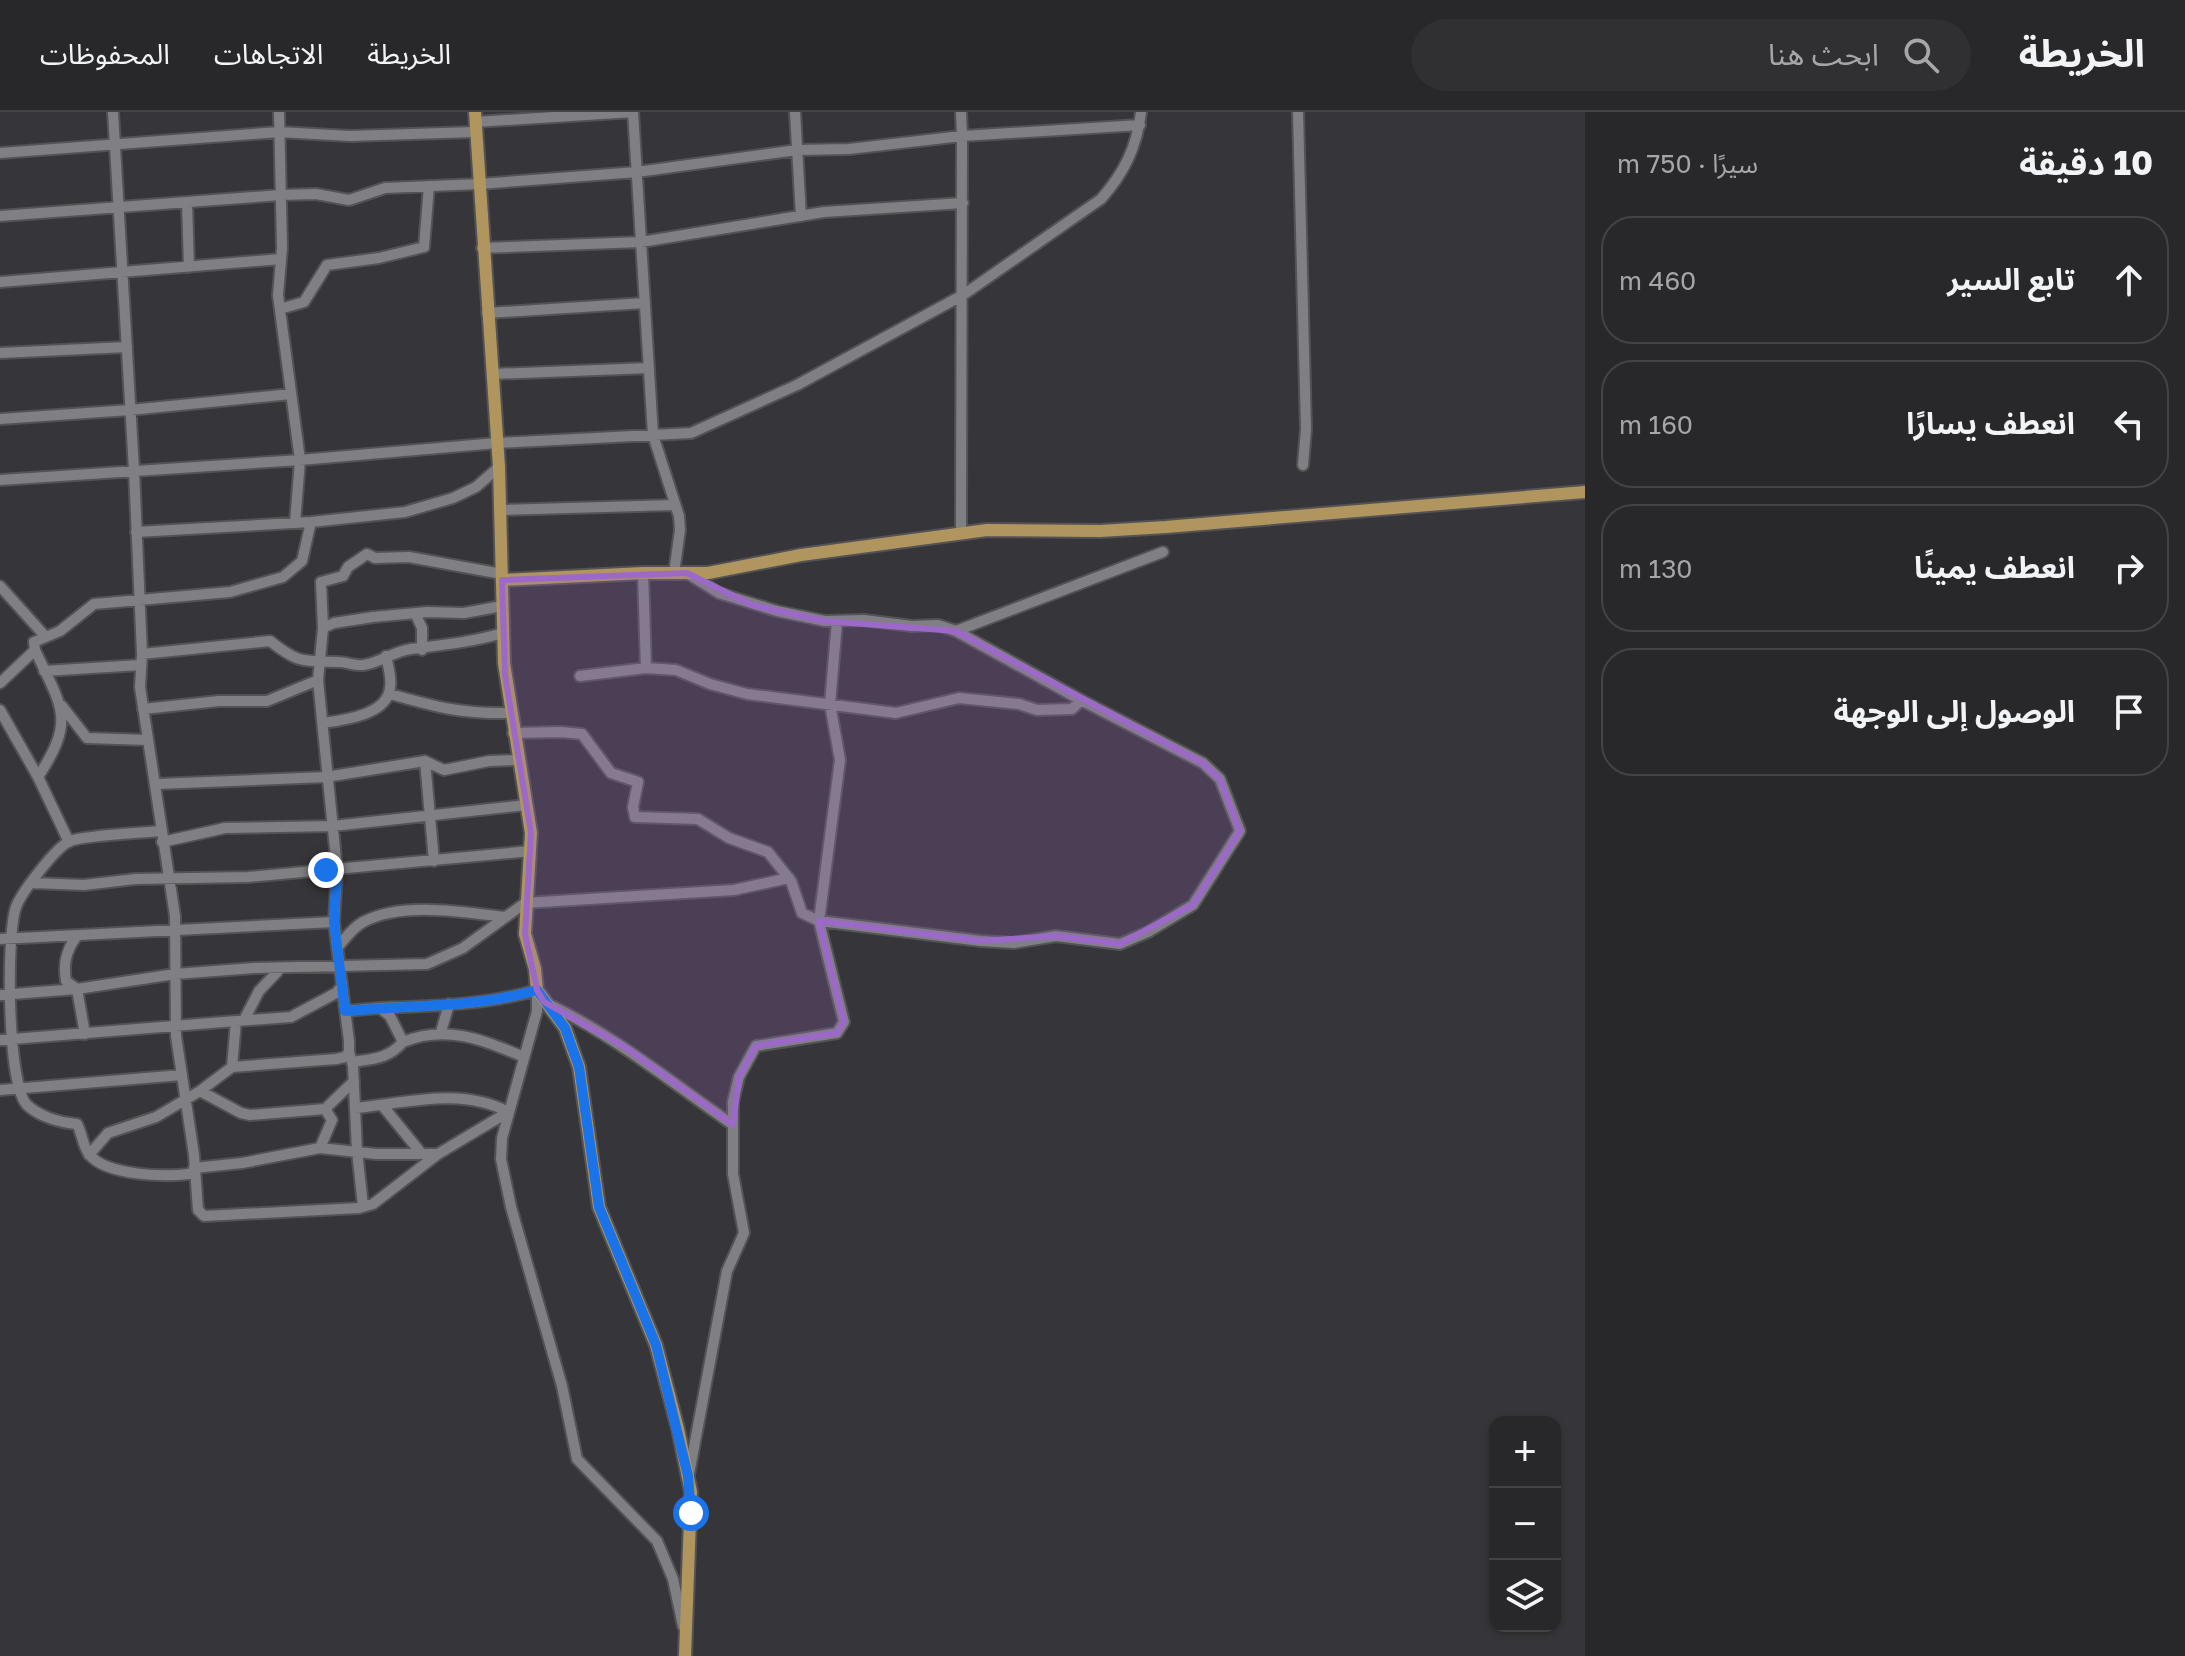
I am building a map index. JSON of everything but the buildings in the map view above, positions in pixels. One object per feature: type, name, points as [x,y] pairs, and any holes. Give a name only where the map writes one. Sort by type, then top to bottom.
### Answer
[{"type":"main road","points":[[475,122],[499,467],[503,633],[510,713],[531,851],[525,934],[541,996],[565,1028],[579,1067],[599,1207],[656,1345],[688,1476],[691,1513],[685,1656]]},
{"type":"main road","points":[[502,577],[708,573],[801,555],[961,533],[1166,527],[1585,492]]},
{"type":"street","points":[[113,112],[134,470],[143,709],[157,784],[161,836],[175,929],[176,1025],[198,1210],[204,1216],[373,1204],[438,1154],[508,1112]]},
{"type":"street","points":[[279,112],[281,259],[278,282],[300,460],[295,523]]},
{"type":"street","points":[[0,153],[114,142],[279,132],[350,136],[475,122],[633,112],[653,435],[675,505],[680,530],[681,573],[743,602],[792,614],[837,621],[938,625],[956,631],[1203,763],[1220,779],[1240,831],[1193,905],[1148,932],[1120,944],[1056,936],[1014,943],[981,941],[819,921],[802,913],[789,878],[768,852],[729,838],[698,819],[635,817],[633,807],[638,782],[611,773],[582,734],[513,733]]},
{"type":"street","points":[[795,112],[801,216]]},
{"type":"street","points":[[961,112],[961,533]]},
{"type":"street","points":[[0,480],[497,443],[691,433],[797,385],[963,295],[1101,199],[1119,179],[1132,154],[1141,112]]},
{"type":"street","points":[[1298,112],[1306,429],[1303,465]]},
{"type":"street","points":[[0,216],[281,195],[316,194],[349,200],[385,188],[637,172],[797,150],[849,149],[962,136],[1140,125]]},
{"type":"street","points":[[280,309],[304,302],[327,265],[424,247],[429,186]]},
{"type":"street","points":[[187,202],[189,267]]},
{"type":"street","points":[[482,248],[641,242],[801,216],[963,203]]},
{"type":"street","points":[[0,282],[281,259]]},
{"type":"street","points":[[487,313],[645,303]]},
{"type":"street","points":[[0,353],[127,347]]},
{"type":"street","points":[[492,374],[649,368]]},
{"type":"street","points":[[0,419],[291,394]]},
{"type":"street","points":[[136,532],[311,522],[405,512],[434,505],[476,487],[499,467]]},
{"type":"street","points":[[501,510],[675,505]]},
{"type":"street","points":[[148,740],[87,738],[61,705],[34,642],[60,631],[94,604],[230,592],[283,577],[302,561],[311,522]]},
{"type":"street","points":[[956,631],[1163,552]]},
{"type":"street","points":[[363,1206],[354,1081],[334,922],[337,869],[318,680],[323,628],[321,582],[343,576],[348,567],[367,554],[375,558],[409,557],[502,577]]},
{"type":"street","points":[[643,573],[646,668]]},
{"type":"street","points":[[0,586],[45,636]]},
{"type":"street","points":[[323,628],[334,623],[373,617],[464,613],[502,606]]},
{"type":"street","points":[[415,613],[422,628],[422,650]]},
{"type":"street","points":[[688,1476],[727,1271],[744,1233],[733,1174],[733,1102],[739,1077],[756,1046],[837,1033],[844,1022],[819,921],[840,760],[830,704],[837,621]]},
{"type":"street","points":[[44,671],[270,641],[298,661],[363,665],[412,648],[422,650],[468,643],[503,633]]},
{"type":"street","points":[[0,683],[35,650]]},
{"type":"street","points":[[323,723],[371,711],[390,694],[386,656]]},
{"type":"street","points":[[580,676],[646,668],[676,670],[747,694],[896,713],[959,698],[1019,704],[1037,710],[1072,709],[1081,700]]},
{"type":"street","points":[[143,709],[209,702],[267,701],[318,680]]},
{"type":"street","points":[[390,694],[463,713],[510,713]]},
{"type":"street","points":[[38,777],[60,740],[61,705]]},
{"type":"street","points":[[0,710],[38,777],[69,842]]},
{"type":"street","points":[[157,784],[326,777],[425,761],[444,770],[489,761],[518,760]]},
{"type":"street","points":[[425,761],[434,861]]},
{"type":"street","points":[[438,1154],[320,1148],[194,1170],[130,1174],[89,1155],[77,1124],[59,1122],[28,1105],[18,1089],[6,1040],[6,995],[16,905],[56,853],[69,842],[225,828],[333,826],[526,805]]},
{"type":"street","points":[[33,883],[84,885],[169,878],[248,877],[531,851]]},
{"type":"street","points":[[6,995],[77,989],[175,974],[427,964],[463,948],[525,903],[734,890],[789,878]]},
{"type":"street","points":[[337,948],[355,928],[386,914],[437,911],[505,917]]},
{"type":"street","points":[[0,939],[334,922]]},
{"type":"street","points":[[76,937],[68,947],[64,967],[66,981],[77,989],[85,1034]]},
{"type":"street","points":[[232,1067],[240,1021],[259,991],[281,968]]},
{"type":"street","points":[[6,1040],[291,1017],[336,993],[342,986]]},
{"type":"street","points":[[345,1011],[541,996],[623,1046],[733,1125]]},
{"type":"street","points":[[541,996],[508,1112],[501,1159],[534,1292],[562,1386],[577,1459],[657,1541],[673,1579],[684,1632]]},
{"type":"street","points":[[441,1032],[449,1004]]},
{"type":"street","points":[[380,1008],[390,1016],[403,1042]]},
{"type":"street","points":[[89,1155],[108,1133],[156,1117],[200,1091],[232,1067],[345,1057],[381,1058],[394,1052],[403,1042],[441,1032],[475,1038],[524,1057]]},
{"type":"street","points":[[0,1090],[182,1075]]},
{"type":"street","points":[[200,1091],[250,1115],[325,1109],[354,1081]]},
{"type":"street","points":[[356,1108],[442,1098],[489,1102],[508,1112]]},
{"type":"street","points":[[382,1105],[421,1153]]},
{"type":"street","points":[[320,1148],[332,1120],[325,1109]]},
{"type":"highlighted area","points":[[687,573],[752,605],[825,621],[956,631],[1203,763],[1220,779],[1240,831],[1193,905],[1120,944],[1056,936],[981,941],[819,921],[844,1022],[837,1033],[756,1046],[739,1077],[733,1125],[623,1046],[544,1002],[537,990],[525,934],[531,833],[505,675],[502,580]]},
{"type":"route","points":[[326,870],[337,869],[334,922],[345,1011],[479,1002],[537,990],[565,1028],[579,1067],[599,1207],[656,1345],[688,1476],[691,1513]]}]
